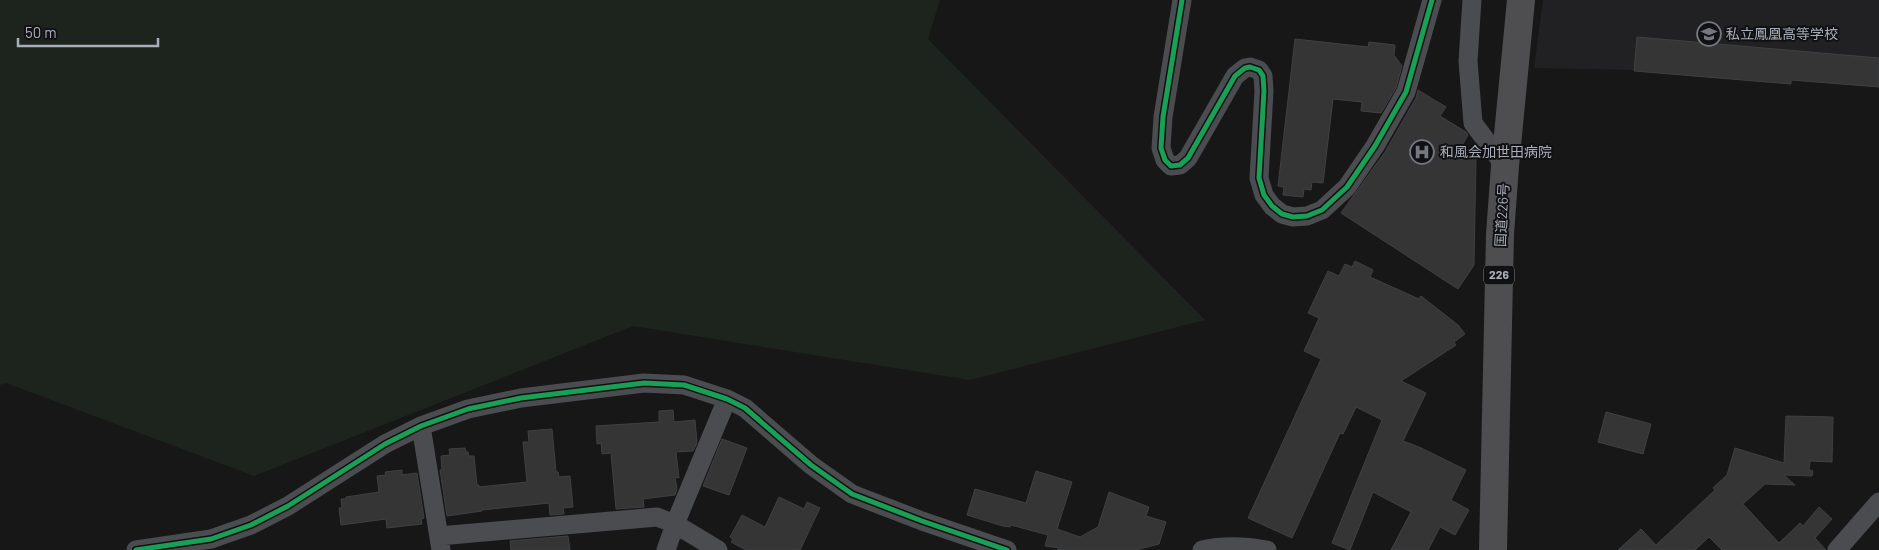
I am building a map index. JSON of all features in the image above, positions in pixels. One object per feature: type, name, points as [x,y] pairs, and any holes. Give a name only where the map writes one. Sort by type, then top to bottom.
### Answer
[{"type":"highway","name":"国道226号","points":[[1494,550],[1500,234],[1504,166],[1521,0]]},
{"type":"street","points":[[1182,0],[1163,117],[1161,148],[1165,160],[1171,166],[1180,165],[1188,158],[1235,76],[1245,68],[1250,67],[1259,70],[1263,76],[1264,91],[1258,178],[1264,195],[1272,206],[1282,214],[1293,217],[1308,216],[1322,210],[1335,200],[1347,187],[1375,146],[1406,92],[1432,0]]},
{"type":"street","points":[[1472,0],[1468,61],[1473,123],[1504,166]]},
{"type":"street","points":[[136,550],[211,539],[251,525],[288,506],[385,444],[421,426],[468,409],[521,398],[644,383],[684,385],[727,399],[745,408],[811,466],[852,494],[922,521],[1007,550]]},
{"type":"street","points":[[666,550],[727,399]]},
{"type":"street","points":[[421,426],[440,543],[657,517],[675,524],[718,550]]},
{"type":"street","points":[[1837,550],[1879,502]]},
{"type":"street","points":[[1202,550],[1226,546],[1243,546],[1267,550]]},
{"type":"shaded area","points":[[0,0],[940,0],[928,39],[1205,320],[970,380],[633,326],[254,476],[6,383],[0,385]]},
{"type":"shaded area","name":"私立鳳凰高等学校","points":[[1543,0],[1879,0],[1879,75],[1534,68]]},
{"type":"building","points":[[1637,37],[1879,58],[1879,87],[1791,80],[1791,84],[1634,71]]},
{"type":"building","points":[[1295,39],[1368,47],[1369,42],[1395,45],[1394,55],[1402,66],[1396,88],[1381,113],[1361,111],[1362,102],[1333,99],[1323,183],[1312,182],[1311,190],[1304,189],[1303,197],[1283,195],[1284,187],[1278,186]]},
{"type":"building","points":[[1418,90],[1446,107],[1440,116],[1466,132],[1468,135],[1461,147],[1476,157],[1474,265],[1458,289],[1341,213],[1385,152],[1416,98]]},
{"type":"building","points":[[1355,261],[1373,270],[1370,277],[1419,299],[1421,296],[1458,325],[1465,334],[1454,342],[1456,345],[1401,381],[1426,393],[1403,441],[1466,470],[1451,500],[1469,510],[1455,535],[1440,527],[1428,550],[1391,550],[1411,512],[1373,492],[1350,550],[1332,543],[1382,420],[1356,407],[1343,434],[1340,433],[1292,538],[1248,518],[1321,359],[1304,351],[1319,318],[1308,313],[1328,271],[1339,276],[1345,264],[1352,267]]},
{"type":"building","points":[[673,410],[674,422],[695,420],[697,443],[693,451],[676,452],[679,478],[675,477],[677,489],[675,495],[643,499],[644,507],[616,509],[611,453],[602,454],[601,443],[597,444],[596,426],[659,422],[659,411]]},
{"type":"building","points":[[1606,412],[1651,424],[1643,454],[1598,442]]},
{"type":"building","points":[[1786,416],[1833,417],[1832,462],[1810,461],[1809,470],[1813,471],[1812,476],[1784,475],[1795,485],[1765,484],[1743,504],[1779,543],[1800,523],[1803,526],[1819,507],[1832,519],[1815,538],[1826,550],[1722,550],[1709,537],[1695,550],[1618,550],[1641,529],[1656,545],[1715,490],[1713,488],[1727,475],[1735,448],[1784,463]]},
{"type":"building","points":[[552,429],[556,472],[558,472],[559,477],[570,476],[573,507],[563,508],[564,514],[550,515],[549,503],[482,510],[447,516],[440,470],[442,470],[441,456],[450,455],[449,449],[465,448],[469,456],[474,456],[477,485],[479,487],[527,482],[523,442],[529,442],[528,431]]},
{"type":"building","points":[[722,439],[747,448],[729,495],[703,486]]},
{"type":"building","points":[[402,470],[402,475],[417,473],[424,518],[421,519],[422,524],[387,528],[386,519],[341,525],[339,508],[342,508],[341,499],[379,492],[377,476],[386,475],[385,472]]},
{"type":"building","points":[[1036,471],[1072,482],[1057,529],[1080,537],[1098,527],[1109,492],[1149,507],[1146,516],[1166,522],[1159,544],[1136,550],[1057,550],[1060,548],[1045,546],[1048,535],[1011,525],[1010,527],[1003,526],[967,515],[975,489],[1026,503]]},
{"type":"building","points":[[779,497],[804,509],[807,502],[820,508],[800,550],[746,550],[731,542],[733,539],[730,537],[742,515],[765,527]]},
{"type":"building","points":[[568,536],[570,550],[511,550],[510,541]]},
{"type":"cycle path","points":[[1182,0],[1163,117],[1161,148],[1165,160],[1171,166],[1180,165],[1188,158],[1235,76],[1245,68],[1250,67],[1259,70],[1263,76],[1264,91],[1259,178],[1264,195],[1272,206],[1282,214],[1293,217],[1307,216],[1322,210],[1347,187],[1375,146],[1406,92],[1432,0]]},
{"type":"cycle path","points":[[136,550],[211,539],[251,525],[288,506],[385,444],[421,426],[468,409],[521,398],[644,383],[684,385],[727,399],[745,408],[811,465],[852,494],[922,521],[1007,550]]},
{"type":"place","name":"私立鳳凰高等学校","points":[[1709,34]]},
{"type":"place","name":"和風会加世田病院","points":[[1422,152]]}]
